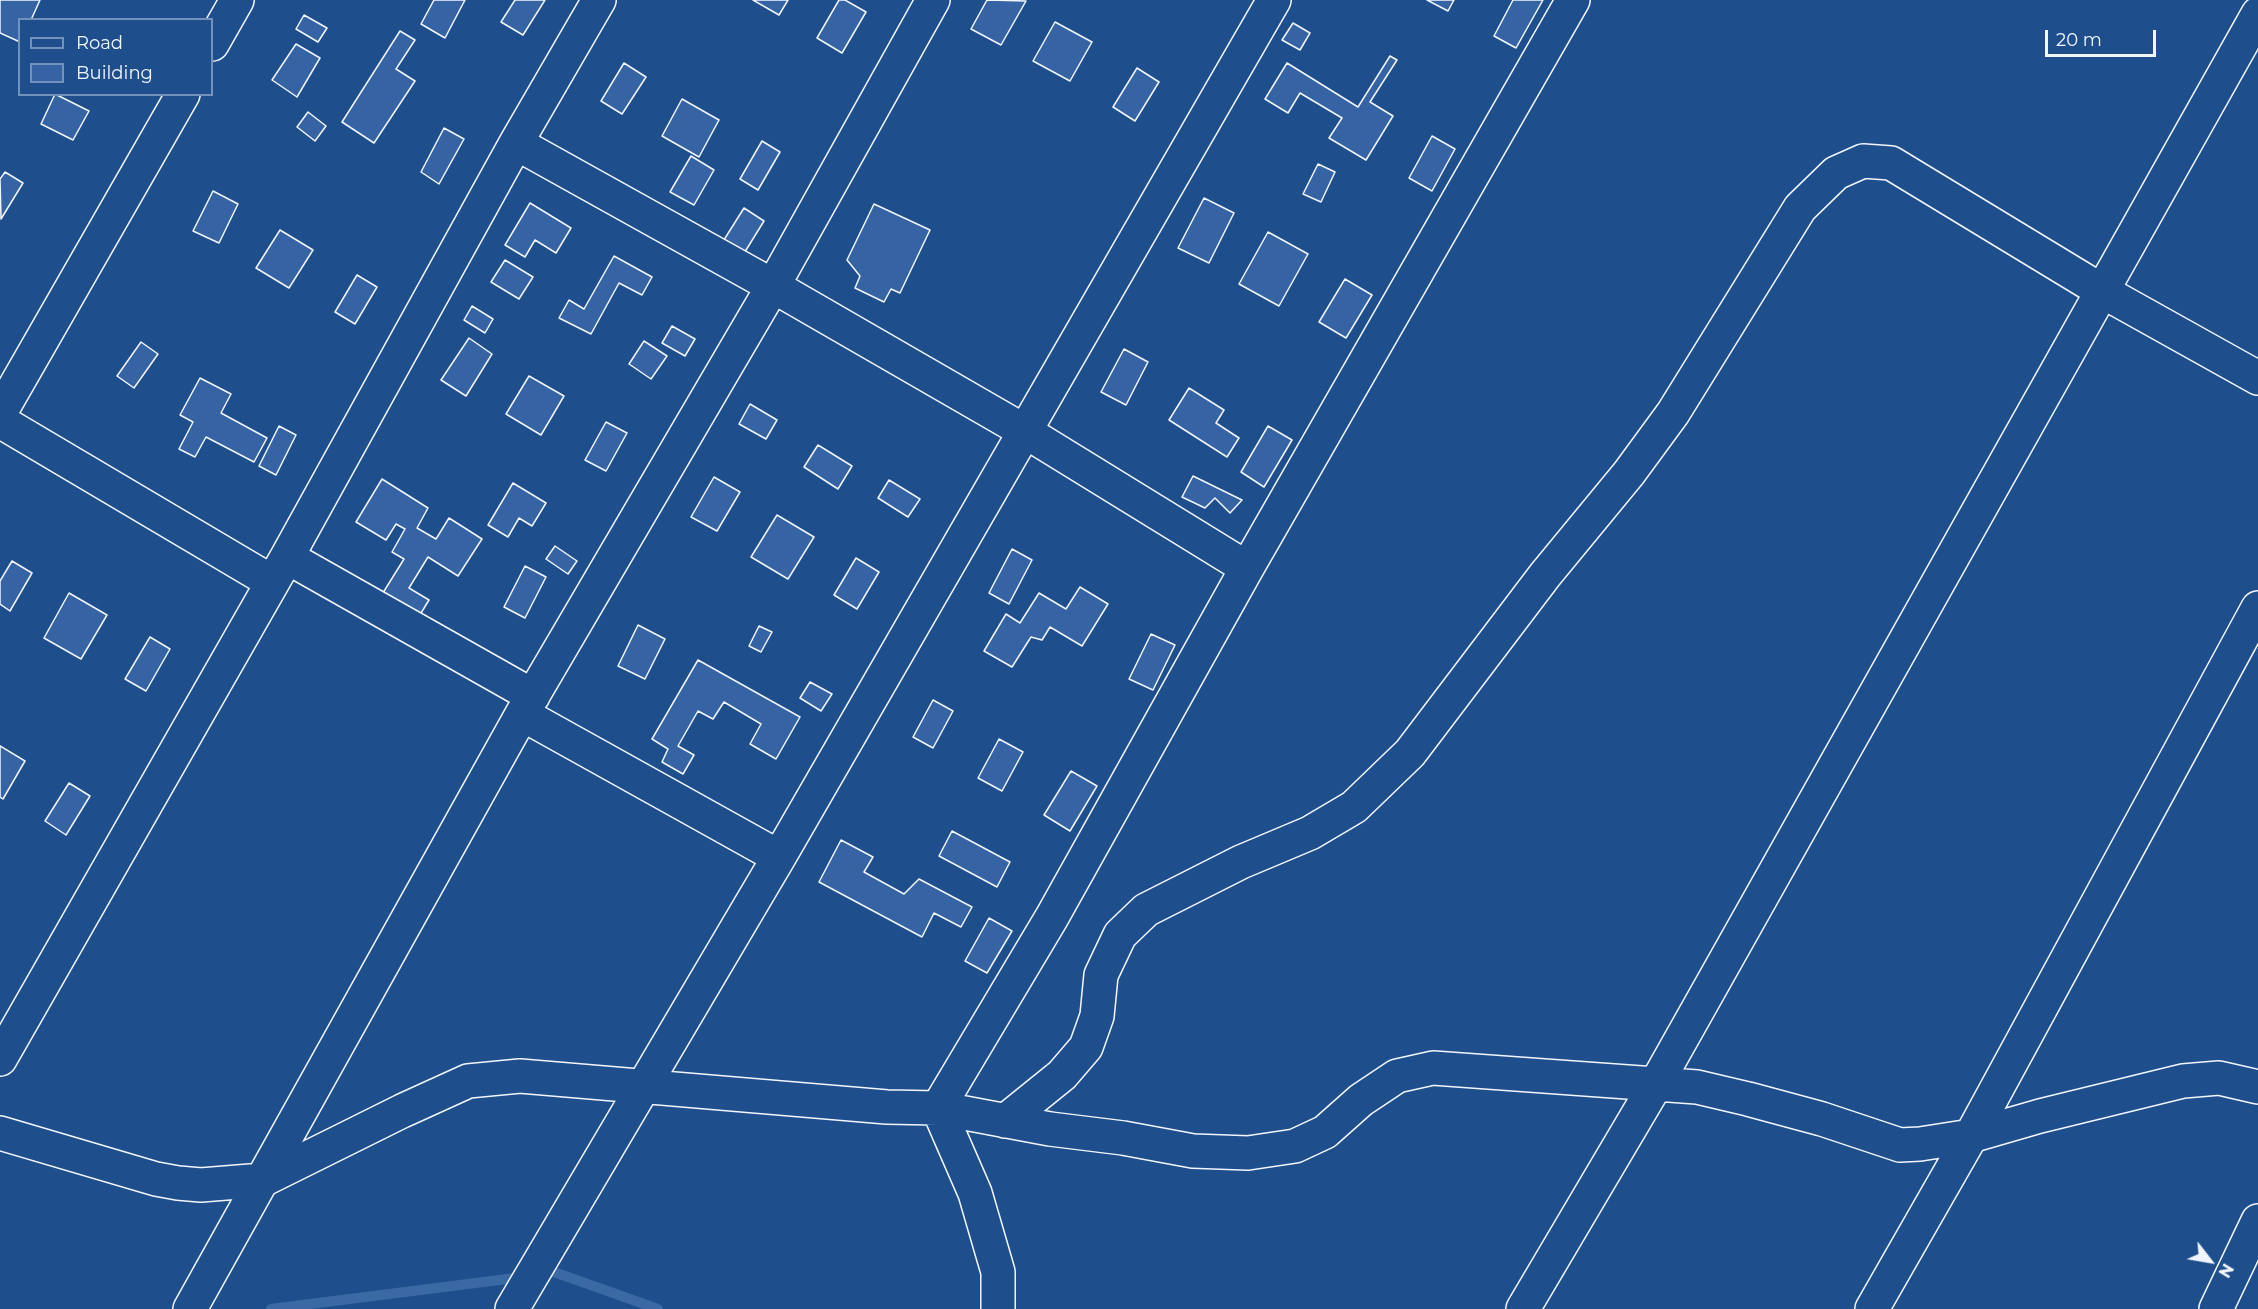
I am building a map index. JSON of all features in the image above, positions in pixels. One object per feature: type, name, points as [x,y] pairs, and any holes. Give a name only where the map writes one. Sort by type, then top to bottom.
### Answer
[{"type":"street","points":[[213,42],[237,0]]},
{"type":"street","points":[[0,1059],[279,570],[516,143],[599,0]]},
{"type":"street","points":[[190,1309],[528,705],[773,286],[933,0]]},
{"type":"street","points":[[518,1307],[643,1085],[779,857],[1274,0]]},
{"type":"street","points":[[938,1108],[1052,917],[1247,568],[1573,0]]},
{"type":"street","points":[[1523,1309],[1656,1084],[2258,14]]},
{"type":"street","points":[[0,414],[182,96]]},
{"type":"street","points":[[516,143],[773,286],[1026,432],[1247,568]]},
{"type":"street","points":[[1005,1120],[1062,1075],[1086,1047],[1097,1017],[1101,975],[1120,935],[1146,910],[1241,862],[1310,833],[1354,807],[1410,753],[1545,575],[1629,473],[1673,412],[1800,208],[1836,174],[1863,161],[1891,163],[2102,291],[2258,378]]},
{"type":"street","points":[[0,421],[528,705],[779,857]]},
{"type":"street","points":[[1872,1309],[1971,1136],[2258,608]]},
{"type":"street","points":[[0,1133],[156,1179],[201,1185],[263,1180],[468,1081],[520,1076],[887,1107],[938,1108],[1193,1151],[1248,1153],[1295,1146],[1325,1132],[1361,1100],[1397,1076],[1433,1068],[1697,1087],[1822,1119],[1900,1145],[1971,1136],[2183,1081],[2219,1078],[2258,1087]]},
{"type":"street","points":[[938,1108],[975,1193],[998,1272],[998,1309]]},
{"type":"street","points":[[2216,1309],[2258,1221]]},
{"type":"building","points":[[0,0],[40,0],[32,18],[18,18],[18,41],[0,33]]},
{"type":"building","points":[[434,0],[465,0],[445,38],[421,24]]},
{"type":"building","points":[[515,0],[545,0],[523,35],[501,22]]},
{"type":"building","points":[[753,0],[788,0],[779,15]]},
{"type":"building","points":[[839,0],[845,0],[866,12],[842,53],[817,38]]},
{"type":"building","points":[[987,0],[1026,1],[1001,45],[971,29]]},
{"type":"building","points":[[1427,0],[1454,0],[1448,11]]},
{"type":"building","points":[[1513,0],[1543,0],[1516,48],[1494,36]]},
{"type":"building","points":[[304,15],[327,28],[318,42],[296,29]]},
{"type":"building","points":[[1055,22],[1092,42],[1070,81],[1033,61]]},
{"type":"building","points":[[1293,23],[1310,33],[1300,50],[1282,40]]},
{"type":"building","points":[[400,31],[415,40],[396,69],[415,81],[374,143],[342,122]]},
{"type":"building","points":[[296,44],[320,58],[297,97],[272,80]]},
{"type":"building","points":[[1390,56],[1397,60],[1370,102],[1393,116],[1366,160],[1329,138],[1342,118],[1300,93],[1288,113],[1265,99],[1287,63],[1358,107]]},
{"type":"building","points":[[624,63],[646,77],[622,114],[601,101]]},
{"type":"building","points":[[1137,68],[1159,82],[1135,121],[1113,107]]},
{"type":"building","points":[[54,96],[59,96],[89,111],[73,140],[41,124]]},
{"type":"building","points":[[682,99],[719,120],[699,157],[662,136]]},
{"type":"building","points":[[308,112],[326,126],[315,141],[297,127]]},
{"type":"building","points":[[444,128],[464,139],[439,184],[421,172]]},
{"type":"building","points":[[1432,136],[1455,149],[1432,191],[1409,178]]},
{"type":"building","points":[[762,141],[780,152],[758,190],[740,179]]},
{"type":"building","points":[[691,156],[714,170],[694,205],[670,192]]},
{"type":"building","points":[[1318,164],[1335,172],[1321,202],[1303,194]]},
{"type":"building","points":[[5,172],[23,183],[1,219],[0,179]]},
{"type":"building","points":[[213,191],[238,204],[219,243],[193,231]]},
{"type":"building","points":[[1204,198],[1234,213],[1209,263],[1178,248]]},
{"type":"building","points":[[530,203],[571,228],[556,253],[535,240],[525,257],[505,245]]},
{"type":"building","points":[[874,204],[930,230],[900,293],[891,289],[884,302],[855,288],[860,276],[847,260]]},
{"type":"building","points":[[744,208],[764,221],[743,255],[722,243]]},
{"type":"building","points":[[280,230],[313,250],[289,288],[256,268]]},
{"type":"building","points":[[1268,232],[1308,254],[1279,306],[1239,284]]},
{"type":"building","points":[[614,256],[652,277],[642,295],[619,283],[591,334],[559,318],[569,300],[584,309]]},
{"type":"building","points":[[505,260],[533,277],[519,299],[491,282]]},
{"type":"building","points":[[357,275],[377,287],[355,324],[335,312]]},
{"type":"building","points":[[1345,279],[1372,295],[1346,338],[1319,322]]},
{"type":"building","points":[[472,306],[493,319],[485,333],[464,320]]},
{"type":"building","points":[[672,326],[695,339],[685,356],[662,343]]},
{"type":"building","points":[[469,338],[492,354],[466,396],[441,380]]},
{"type":"building","points":[[644,341],[667,356],[651,379],[629,364]]},
{"type":"building","points":[[141,342],[158,354],[134,388],[117,376]]},
{"type":"building","points":[[1124,349],[1148,362],[1126,405],[1101,392]]},
{"type":"building","points":[[529,376],[564,396],[541,435],[506,414]]},
{"type":"building","points":[[200,378],[231,394],[221,413],[267,438],[254,462],[206,437],[195,457],[179,449],[193,422],[180,415]]},
{"type":"building","points":[[1189,388],[1224,410],[1216,423],[1239,438],[1227,457],[1169,420]]},
{"type":"building","points":[[750,404],[777,420],[766,439],[739,424]]},
{"type":"building","points":[[606,422],[627,433],[606,471],[585,460]]},
{"type":"building","points":[[279,426],[296,435],[276,475],[259,466]]},
{"type":"building","points":[[1268,426],[1292,440],[1264,487],[1241,472]]},
{"type":"building","points":[[818,445],[852,466],[838,489],[804,467]]},
{"type":"building","points":[[1193,476],[1242,500],[1230,513],[1215,498],[1205,508],[1182,497]]},
{"type":"building","points":[[714,477],[740,492],[717,531],[691,517]]},
{"type":"building","points":[[382,479],[428,508],[417,528],[436,539],[449,518],[482,539],[458,576],[428,557],[409,588],[429,600],[418,618],[381,596],[404,559],[392,552],[405,529],[396,524],[386,540],[356,522]]},
{"type":"building","points":[[889,480],[920,499],[908,517],[878,498]]},
{"type":"building","points":[[513,483],[546,503],[532,526],[519,518],[508,537],[488,525]]},
{"type":"building","points":[[777,515],[814,537],[788,579],[751,557]]},
{"type":"building","points":[[555,546],[577,561],[568,574],[546,559]]},
{"type":"building","points":[[1012,549],[1032,560],[1009,604],[989,593]]},
{"type":"building","points":[[856,558],[879,572],[857,609],[834,595]]},
{"type":"building","points":[[12,561],[32,573],[10,611],[0,604],[0,581]]},
{"type":"building","points":[[525,566],[546,577],[525,618],[504,607]]},
{"type":"building","points":[[1080,587],[1108,604],[1082,646],[1050,627],[1042,640],[1031,637],[1012,667],[984,651],[1006,614],[1020,623],[1039,593],[1066,609]]},
{"type":"building","points":[[69,593],[107,615],[81,659],[44,638]]},
{"type":"building","points":[[638,625],[665,639],[645,679],[618,666]]},
{"type":"building","points":[[759,626],[772,632],[761,652],[749,646]]},
{"type":"building","points":[[1151,634],[1175,645],[1153,690],[1129,679]]},
{"type":"building","points":[[150,637],[170,649],[146,691],[125,679]]},
{"type":"building","points":[[698,660],[800,717],[776,759],[750,744],[761,724],[724,702],[713,719],[698,711],[678,746],[694,755],[683,774],[662,762],[668,749],[652,739]]},
{"type":"building","points":[[810,682],[832,694],[821,711],[800,698]]},
{"type":"building","points":[[933,700],[953,711],[933,748],[913,737]]},
{"type":"building","points":[[999,739],[1023,752],[1002,791],[978,778]]},
{"type":"building","points":[[0,746],[25,761],[3,799],[0,797]]},
{"type":"building","points":[[1071,771],[1097,786],[1070,831],[1044,815]]},
{"type":"building","points":[[69,783],[90,796],[66,835],[45,821]]},
{"type":"building","points":[[952,831],[1010,862],[997,887],[939,856]]},
{"type":"building","points":[[841,840],[873,857],[864,872],[904,894],[919,879],[972,907],[961,927],[934,913],[922,937],[819,882]]},
{"type":"building","points":[[989,918],[1012,931],[987,973],[965,961]]},
{"type":"waterway","points":[[538,1274],[554,1272],[658,1309]]},
{"type":"waterway","points":[[271,1309],[523,1277]]}]
